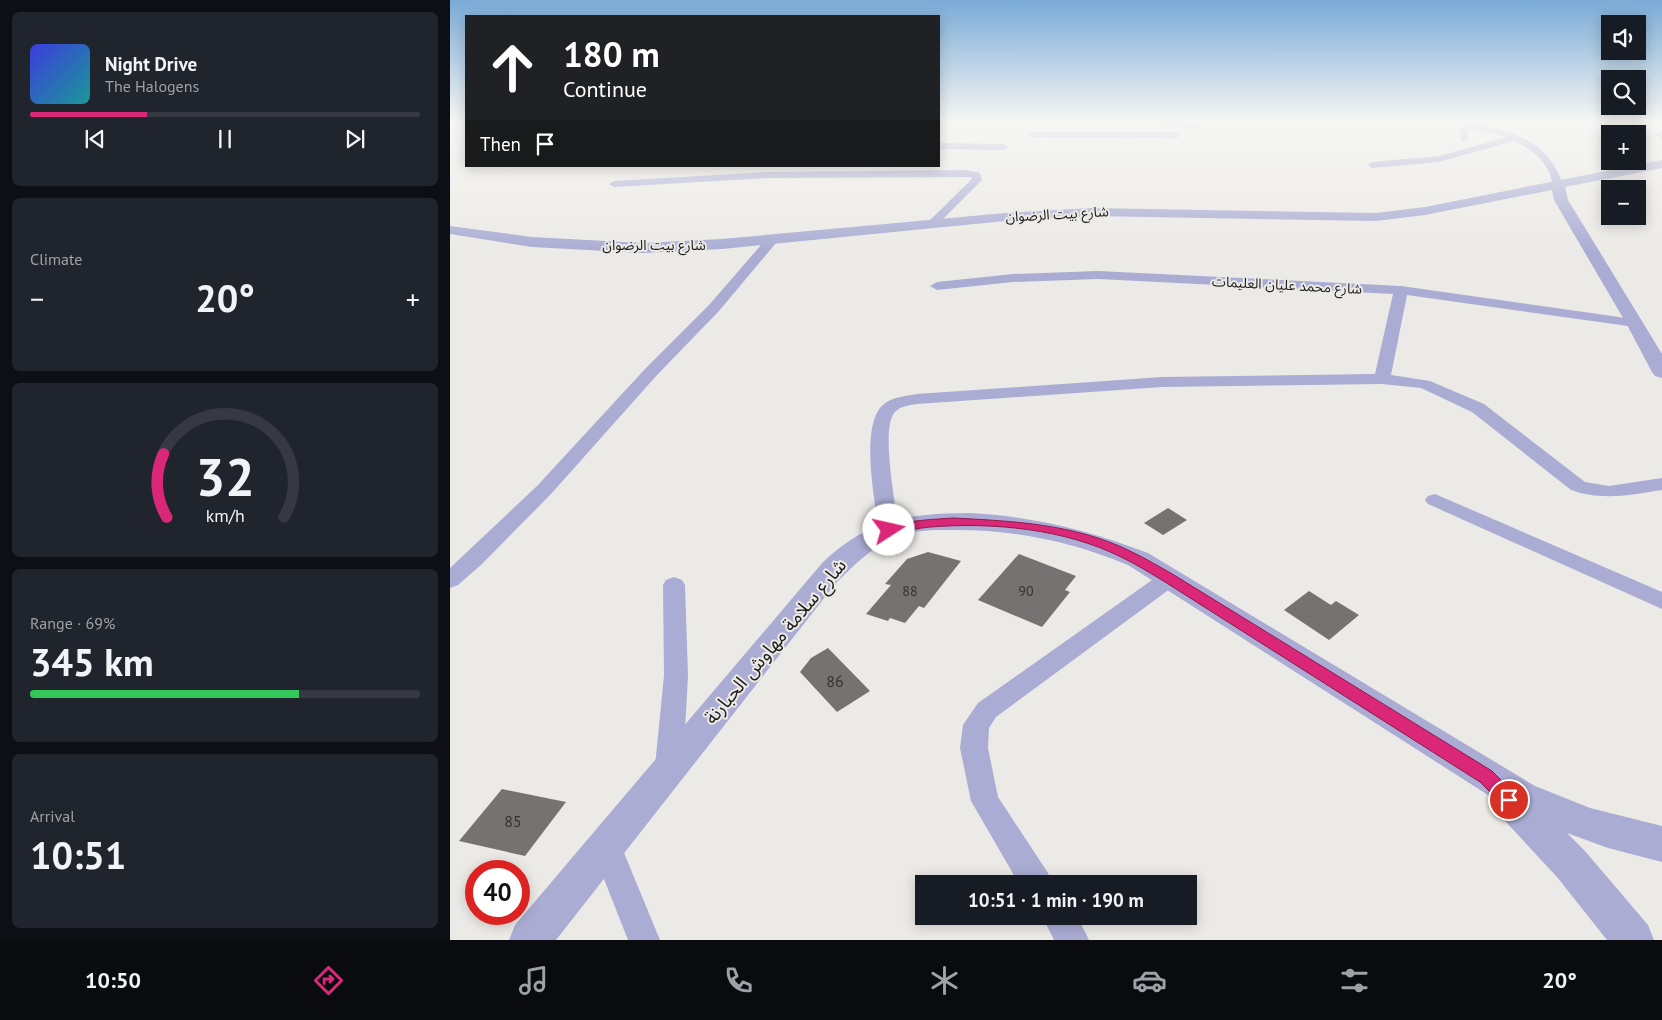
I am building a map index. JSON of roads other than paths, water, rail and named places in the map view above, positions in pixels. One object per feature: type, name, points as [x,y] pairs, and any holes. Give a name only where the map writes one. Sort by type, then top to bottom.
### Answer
[{"type":"street","points":[[1372,166],[1386,164]]},
{"type":"street","points":[[1551,164],[1556,172],[1558,195],[1635,323],[1662,372]]},
{"type":"street","name":"شارع بيت الرضوان","points":[[450,230],[490,238],[532,242],[643,248],[772,240],[933,223],[1101,212],[1382,217],[1409,214],[1518,194],[1662,164]]},
{"type":"street","points":[[614,184],[767,175],[966,173],[976,175],[977,180],[933,223]]},
{"type":"street","points":[[1518,194],[1544,198],[1564,206]]},
{"type":"street","points":[[450,580],[474,560],[544,490],[651,372],[708,314],[772,240]]},
{"type":"street","name":"شارع محمد عليان العليمات","points":[[937,286],[1012,278],[1098,275],[1401,290],[1635,323]]},
{"type":"street","points":[[1382,379],[1401,290]]},
{"type":"street","points":[[889,530],[879,453],[884,414],[888,409],[899,403],[917,399],[1162,382],[1382,379],[1424,384],[1478,408],[1578,486],[1587,490],[1609,492],[1662,484]]},
{"type":"street","points":[[1435,500],[1662,601]]},
{"type":"street","name":"شارع سلامة مهاوش الحبارنة","points":[[530,940],[826,576],[855,549],[889,530],[928,523],[978,522],[1035,527],[1061,532],[1112,548],[1138,559],[1486,777],[1522,797],[1561,815],[1601,829],[1662,844]]},
{"type":"street","points":[[1031,875],[985,800],[974,748],[976,725],[987,710],[1170,578]]},
{"type":"street","points":[[668,769],[676,705],[678,669],[674,585]]},
{"type":"street","points":[[1486,777],[1571,864],[1633,940]]},
{"type":"street","points":[[606,846],[644,940]]},
{"type":"street","points":[[1064,925],[1073,940]]}]
